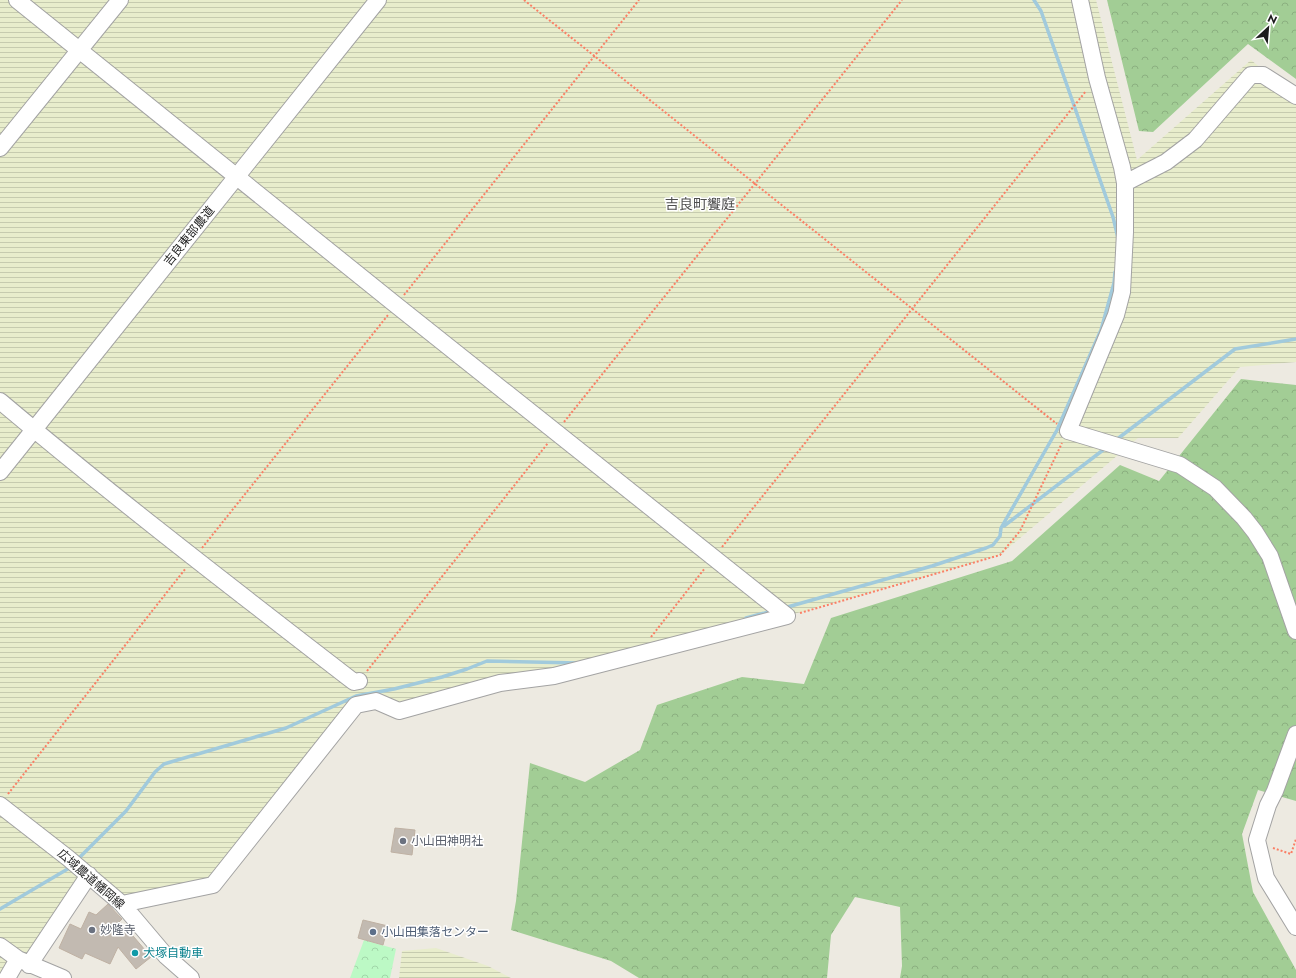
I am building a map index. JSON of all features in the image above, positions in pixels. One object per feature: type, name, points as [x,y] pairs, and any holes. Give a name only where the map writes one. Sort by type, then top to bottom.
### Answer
[{"type":"street","points":[[17,0],[236,178],[787,616]]},
{"type":"street","points":[[0,148],[120,0]]},
{"type":"street","name":"吉良東部農道","points":[[0,472],[378,0]]},
{"type":"street","points":[[1080,0],[1097,78],[1122,167],[1125,183],[1125,232],[1122,292],[1116,315],[1068,431],[1180,465],[1215,488],[1256,532],[1270,556],[1296,631]]},
{"type":"street","points":[[1125,183],[1166,162],[1195,140],[1250,74],[1263,75],[1296,96]]},
{"type":"street","points":[[0,401],[194,558],[354,682],[359,681]]},
{"type":"street","points":[[122,904],[213,885],[356,705],[376,701],[399,711],[500,683],[554,676],[787,616]]},
{"type":"street","points":[[1296,734],[1276,791],[1268,805],[1257,840],[1266,878],[1296,927]]},
{"type":"street","name":"広域農道幡岡線","points":[[2,801],[122,904],[166,956],[191,978]]},
{"type":"street","points":[[7,978],[23,962],[79,867]]},
{"type":"street","points":[[0,946],[23,962],[63,978]]},
{"type":"path","points":[[524,0],[1055,424],[1068,431],[1020,531],[1000,555],[787,616]]},
{"type":"path","points":[[2,801],[639,0]]},
{"type":"path","points":[[359,681],[902,0]]},
{"type":"path","points":[[651,637],[1097,78]]},
{"type":"path","points":[[1272,848],[1290,854],[1296,839]]},
{"type":"green space","points":[[0,0],[1096,0],[1137,160],[1251,60],[1296,97],[1296,362],[1240,367],[1178,438],[1138,438],[1000,555],[787,616],[399,711],[356,705],[213,885],[122,904],[89,875],[29,965],[0,945]]},
{"type":"green space","points":[[1107,0],[1296,0],[1296,79],[1248,44],[1153,132],[1139,131]]},
{"type":"green space","points":[[1241,379],[1296,385],[1296,801],[1258,790],[1242,834],[1253,892],[1296,970],[1296,978],[900,978],[902,966],[900,907],[855,897],[831,935],[827,978],[639,978],[611,961],[511,930],[516,901],[530,763],[585,782],[640,750],[657,705],[742,677],[804,684],[831,618],[1012,561],[1120,465],[1159,481]]},
{"type":"green space","points":[[364,940],[396,949],[390,978],[350,978]]},
{"type":"green space","points":[[0,946],[18,959],[0,978]]},
{"type":"green space","points":[[436,948],[488,966],[511,978],[399,978],[402,951]]},
{"type":"building","name":"小山田神明社","points":[[395,828],[415,830],[412,855],[391,852]]},
{"type":"building","name":"妙隆寺","points":[[108,904],[122,919],[116,925],[128,930],[151,957],[136,969],[118,947],[110,964],[85,953],[82,959],[59,948],[70,924],[81,929],[89,912],[96,915]]},
{"type":"building","name":"小山田集落センター","points":[[363,920],[388,926],[383,945],[358,938]]},
{"type":"waterway","points":[[1034,0],[1041,11],[1113,217],[1118,238]]},
{"type":"waterway","points":[[784,608],[932,566],[993,545],[1000,536],[1001,528],[1057,430],[1101,330],[1114,283],[1115,272]]},
{"type":"waterway","points":[[1116,440],[1235,349],[1296,339]]},
{"type":"waterway","points":[[1004,526],[1107,447]]},
{"type":"waterway","points":[[746,618],[772,611]]},
{"type":"waterway","points":[[76,861],[126,811],[155,772],[164,764],[286,728],[356,696],[394,689],[442,677],[487,661],[578,663]]},
{"type":"waterway","points":[[0,909],[71,867]]},
{"type":"place","name":"小山田神明社","points":[[403,841]]},
{"type":"place","name":"妙隆寺","points":[[92,930]]},
{"type":"place","name":"小山田集落センター","points":[[373,932]]},
{"type":"place","name":"犬塚自動車","points":[[135,953]]},
{"type":"district","name":"吉良町饗庭","points":[[700,204]]}]
